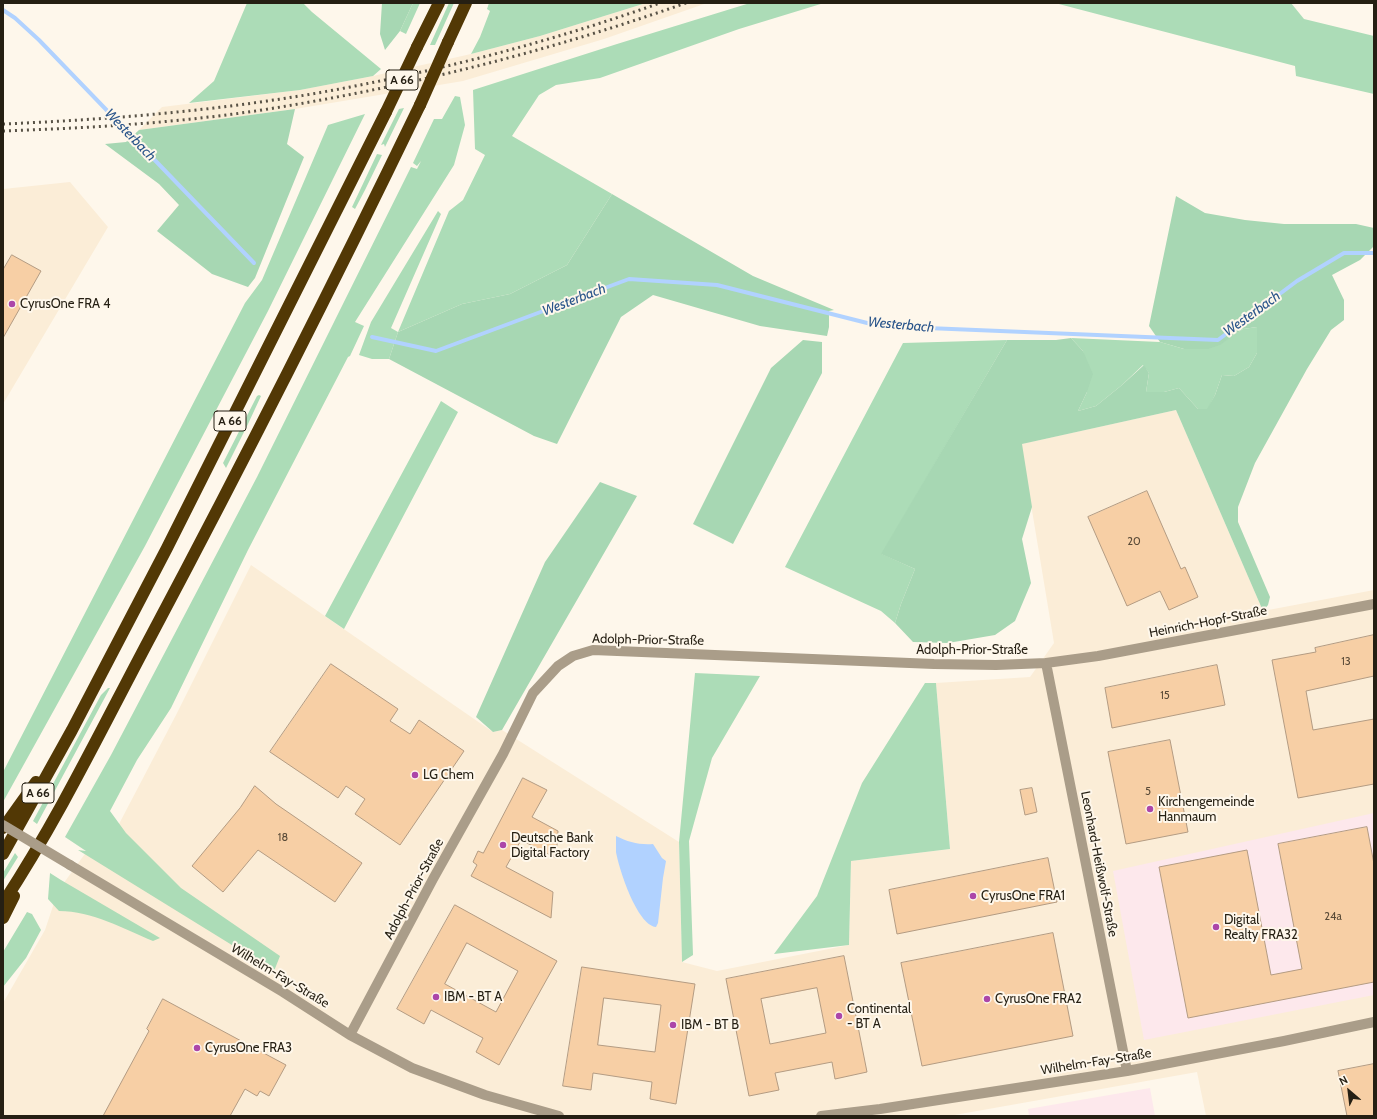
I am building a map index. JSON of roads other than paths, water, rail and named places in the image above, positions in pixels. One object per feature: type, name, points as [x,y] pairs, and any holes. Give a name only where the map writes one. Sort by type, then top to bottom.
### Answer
[{"type":"highway","name":"A 66","points":[[3,854],[72,730],[167,548],[386,112],[439,3]]},
{"type":"highway","name":"A 66","points":[[3,918],[26,869],[104,725],[241,463],[369,210],[420,105],[466,3]]},
{"type":"highway","points":[[3,826],[72,730]]},
{"type":"highway","name":"A 66","points":[[3,903],[26,869]]},
{"type":"street","name":"Heinrich-Hopf-Straße","points":[[1046,663],[1098,656],[1374,604]]},
{"type":"street","name":"Adolph-Prior-Straße","points":[[350,1035],[433,879],[503,754],[533,694],[558,666],[573,656],[593,650],[934,664],[996,665],[1046,663]]},
{"type":"street","name":"Leonhard-Heißwolf-Straße","points":[[1046,663],[1126,1071]]},
{"type":"street","name":"Wilhelm-Fay-Straße","points":[[3,826],[283,992],[350,1035],[412,1068],[485,1095],[559,1116]]},
{"type":"street","name":"Wilhelm-Fay-Straße","points":[[821,1116],[880,1109],[1126,1071],[1374,1022]]},
{"type":"water","points":[[616,836],[634,843],[653,844],[662,858],[666,861],[658,923],[656,927],[649,924],[642,917],[630,895],[616,852]]},
{"type":"waterway","name":"Westerbach","points":[[3,10],[15,18],[39,40],[254,263]]},
{"type":"waterway","name":"Westerbach","points":[[372,337],[436,351],[629,279],[717,285],[879,326],[1218,340],[1297,281],[1344,253],[1374,253]]},
{"type":"railway","points":[[3,124],[180,112],[268,101],[355,86],[432,70],[509,50],[585,28],[660,3]]},
{"type":"railway","points":[[3,131],[165,122],[230,115],[316,101],[423,79],[529,52],[634,21],[686,3]]},
{"type":"place","name":"CyrusOne FRA 4","points":[[12,304]]},
{"type":"place","name":"LG Chem","points":[[415,775]]},
{"type":"place","name":"Kirchengemeinde Hanmaum","points":[[1150,809]]},
{"type":"place","name":"Deutsche Bank Digital Factory","points":[[503,845]]},
{"type":"place","name":"CyrusOne FRA1","points":[[973,896]]},
{"type":"place","name":"Digital Realty FRA32","points":[[1216,927]]},
{"type":"place","name":"IBM - BT A","points":[[436,997]]},
{"type":"place","name":"CyrusOne FRA2","points":[[987,999]]},
{"type":"place","name":"Continental - BT A","points":[[839,1016]]},
{"type":"place","name":"IBM - BT B","points":[[673,1025]]},
{"type":"place","name":"CyrusOne FRA3","points":[[197,1048]]}]
